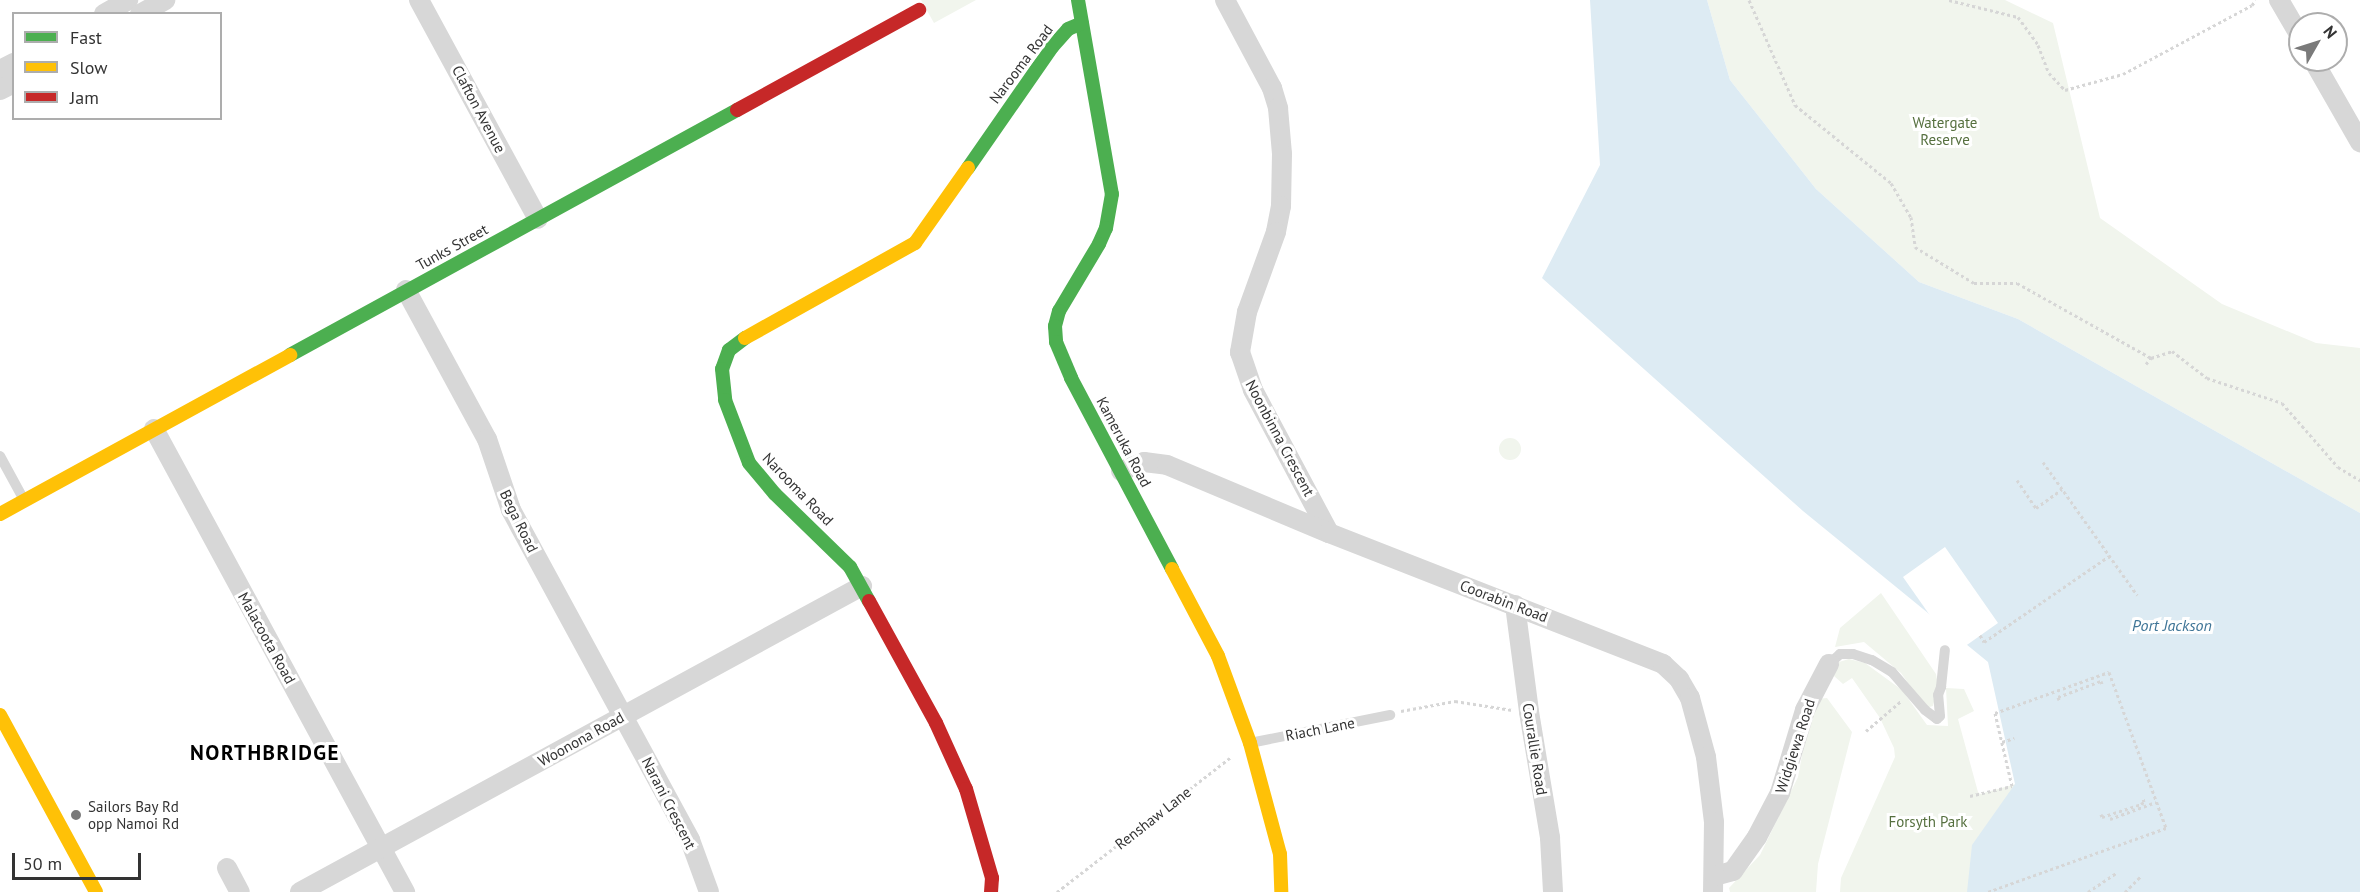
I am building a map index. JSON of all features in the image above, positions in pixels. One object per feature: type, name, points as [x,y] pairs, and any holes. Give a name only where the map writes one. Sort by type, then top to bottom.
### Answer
[{"type":"street","points":[[107,12],[128,0]]},
{"type":"street","points":[[144,12],[165,0]]},
{"type":"street","name":"Clafton Avenue","points":[[419,0],[538,219]]},
{"type":"street","name":"Kameruka Road","points":[[1078,0],[1112,194],[1106,228],[1059,311],[1055,326],[1056,342],[1071,378],[1218,656],[1250,743],[1280,854],[1281,892]]},
{"type":"street","name":"Noonbinna Crescent","points":[[1225,0],[1272,88],[1278,108],[1282,154],[1281,206],[1276,232],[1247,312],[1240,352],[1253,390],[1329,533]]},
{"type":"street","points":[[2279,0],[2288,15]]},
{"type":"street","name":"Tunks Street","points":[[0,514],[919,10]]},
{"type":"street","name":"Narooma Road","points":[[992,892],[993,878],[966,789],[936,723],[862,586],[838,553],[781,500],[749,463],[732,423],[722,389],[724,361],[729,350],[740,341],[915,243],[1052,47],[1068,29],[1083,22]]},
{"type":"street","points":[[2320,72],[2360,142]]},
{"type":"street","name":"Bega Road","points":[[406,290],[487,439],[511,510],[624,716]]},
{"type":"street","name":"Malacoota Road","points":[[154,429],[381,848]]},
{"type":"street","name":"Coorabin Road","points":[[1121,471],[1144,462],[1159,463],[1329,533],[1653,658],[1663,664],[1679,679],[1694,709],[1706,757],[1714,822],[1714,884]]},
{"type":"street","name":"Woonona Road","points":[[300,892],[862,586]]},
{"type":"street","name":"Courallie Road","points":[[1515,605],[1529,712],[1550,837],[1553,892]]},
{"type":"street","name":"Widgiewa Road","points":[[1714,884],[1733,871],[1757,837],[1780,794],[1805,710],[1829,664]]},
{"type":"street","points":[[0,715],[6,742],[96,892]]},
{"type":"street","name":"Narani Crescent","points":[[624,716],[690,840],[709,892]]},
{"type":"street","points":[[381,848],[405,892]]},
{"type":"street","points":[[227,868],[240,892]]},
{"type":"lane","points":[[0,456],[24,500]]},
{"type":"lane","points":[[1829,664],[1840,654],[1853,654],[1872,660],[1892,672],[1932,717],[1937,719],[1940,716],[1938,695],[1945,650]]},
{"type":"lane","name":"Riach Lane","points":[[1250,743],[1390,715]]},
{"type":"path","points":[[1749,0],[1795,105],[1891,183],[1911,217],[1915,247],[1974,283],[2017,283],[2151,358]]},
{"type":"path","points":[[1949,0],[2018,18],[2038,45],[2049,73],[2065,90],[2123,74],[2252,5],[2256,0]]},
{"type":"path","points":[[2146,364],[2151,358],[2172,351],[2207,378],[2282,403],[2338,467],[2360,480]]},
{"type":"path","points":[[2043,462],[2137,596]]},
{"type":"path","points":[[2017,480],[2036,508],[2062,489]]},
{"type":"path","points":[[1980,635],[1984,642],[2109,556]]},
{"type":"path","points":[[1971,796],[2012,786],[1995,713],[2109,672],[2166,828],[1987,892]]},
{"type":"path","points":[[2060,700],[2058,697],[2101,681],[2102,684]]},
{"type":"path","points":[[1866,731],[1897,703],[1912,694]]},
{"type":"path","points":[[1390,715],[1455,701],[1529,712]]},
{"type":"path","points":[[2002,742],[2014,738]]},
{"type":"path","name":"Renshaw Lane","points":[[1057,892],[1250,743]]},
{"type":"path","points":[[2101,814],[2102,817],[2141,804],[2144,802],[2143,798]]},
{"type":"path","points":[[2110,819],[2156,802]]},
{"type":"path","points":[[2088,892],[2116,873]]},
{"type":"path","points":[[2125,892],[2141,876]]},
{"type":"green space","points":[[921,0],[976,0],[934,23]]},
{"type":"green space","name":"Watergate Reserve","points":[[1707,0],[2005,0],[2053,23],[2100,218],[2222,304],[2316,343],[2360,348],[2360,513],[2018,319],[1919,282],[1816,189],[1730,80]]},
{"type":"green space","points":[[1506,438],[1514,438],[1521,445],[1521,453],[1514,460],[1506,460],[1499,453],[1499,445]]},
{"type":"green space","points":[[1881,593],[1936,674],[1938,685],[1933,706],[1926,708],[1901,673],[1864,642],[1835,647],[1840,628]]},
{"type":"green space","name":"Forsyth Park","points":[[1849,659],[1865,663],[1902,690],[1927,725],[1948,726],[1946,688],[1964,689],[1974,711],[1958,719],[1978,792],[1980,794],[2016,784],[1970,892],[1840,892],[1841,878],[1895,757],[1894,748],[1880,718],[1852,678],[1843,684],[1834,676],[1839,662]]},
{"type":"green space","points":[[1827,698],[1852,732],[1818,864],[1816,892],[1730,892],[1729,888],[1760,855],[1798,777],[1809,718],[1817,699]]},
{"type":"water","name":"Port Jackson","points":[[1590,0],[1707,0],[1730,80],[1816,189],[1919,282],[2018,319],[2360,513],[2360,892],[1967,892],[1972,845],[2015,784],[1988,662],[1803,511],[1542,278],[1600,165]]},
{"type":"pier","points":[[1945,547],[1998,623],[1964,647],[1936,624],[1903,577]]},
{"type":"traffic: fast","points":[[1078,0],[1112,194],[1106,228],[1099,244],[1059,311],[1055,326],[1056,342],[1071,378],[1172,569]]},
{"type":"traffic: fast","points":[[968,168],[1052,47],[1068,29],[1082,23]]},
{"type":"traffic: fast","points":[[290,355],[737,110]]},
{"type":"traffic: fast","points":[[745,338],[729,350],[722,369],[725,400],[749,463],[775,494],[850,567],[869,601]]},
{"type":"traffic: slow","points":[[745,338],[915,243],[968,168]]},
{"type":"traffic: slow","points":[[0,514],[290,355]]},
{"type":"traffic: slow","points":[[1172,569],[1218,656],[1250,743],[1280,854],[1281,892]]},
{"type":"traffic: slow","points":[[0,715],[96,892]]},
{"type":"traffic: jam","points":[[737,110],[919,10]]},
{"type":"traffic: jam","points":[[869,601],[936,723],[966,789],[992,878],[991,892]]},
{"type":"place","name":"Sailors Bay Rd opp Namoi Rd","points":[[76,815]]},
{"type":"district","name":"NORTHBRIDGE","points":[[265,753]]}]
